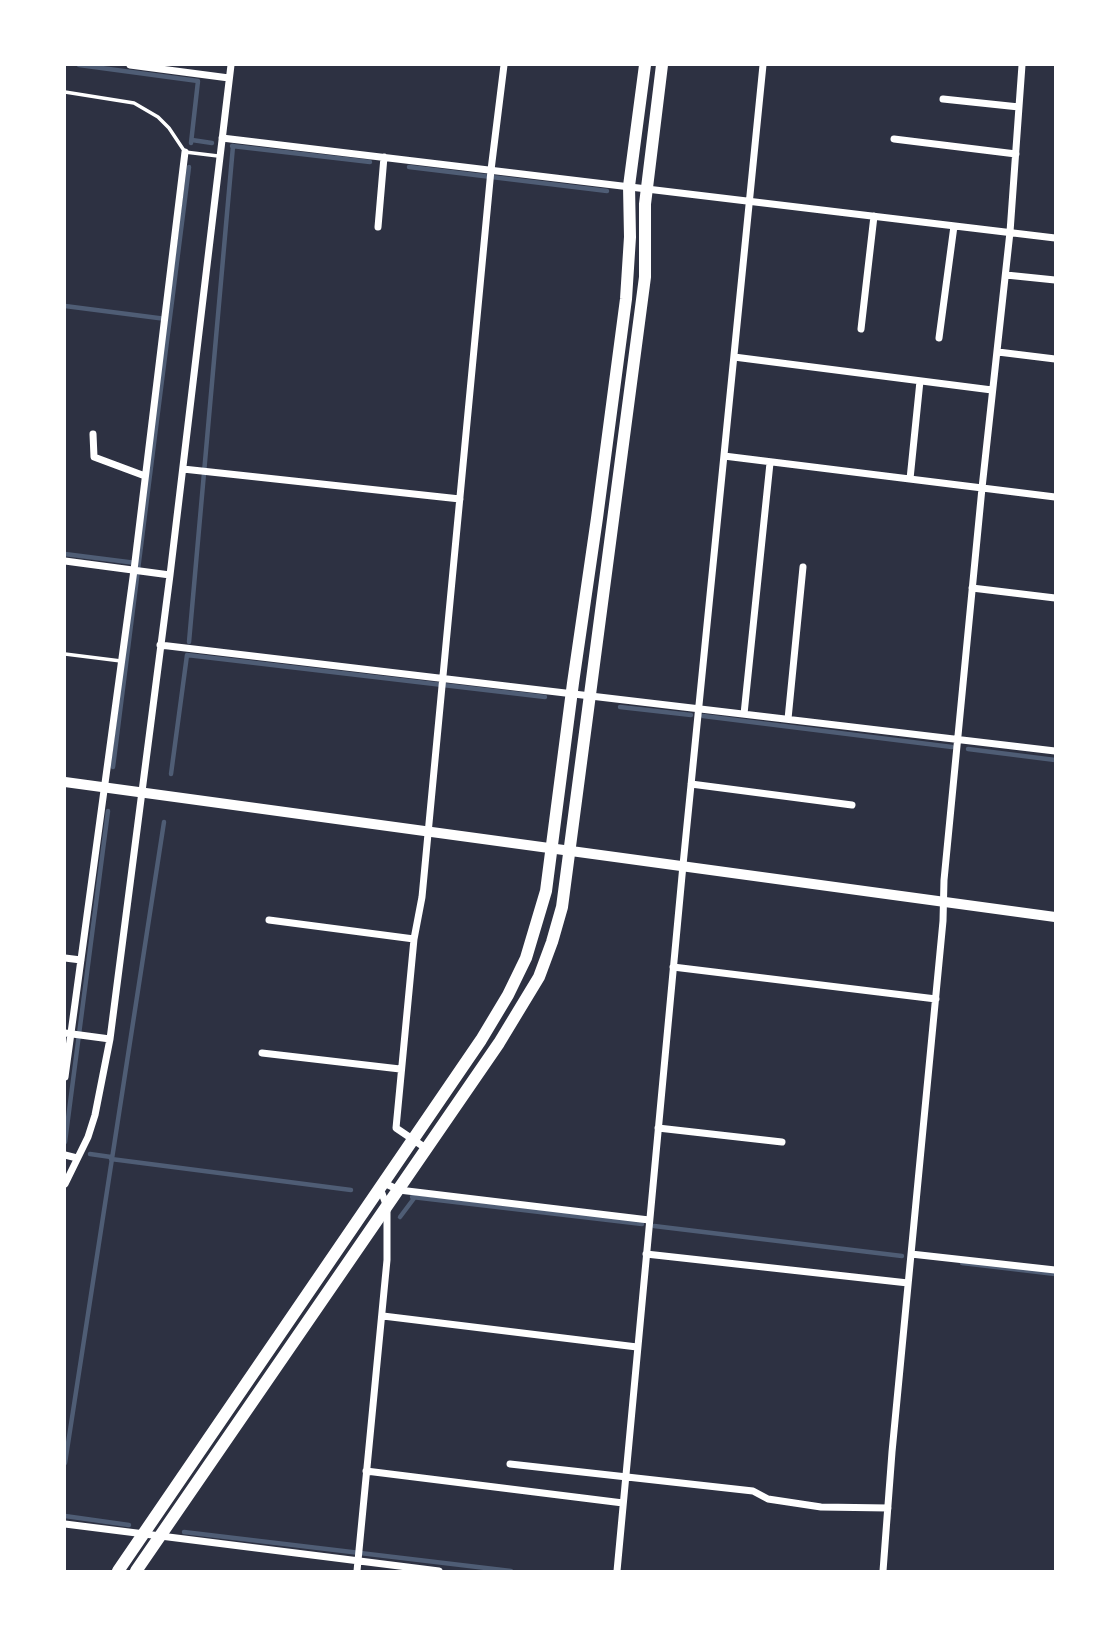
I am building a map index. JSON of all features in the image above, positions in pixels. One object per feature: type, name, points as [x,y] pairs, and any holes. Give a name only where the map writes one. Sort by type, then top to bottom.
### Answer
[{"type":"highway","points":[[118,1571],[481,1040],[526,958],[545,891],[597,518],[626,299],[630,237],[629,186],[645,65]]},
{"type":"highway","points":[[136,1571],[427,1149],[516,1017],[539,977],[562,907],[570,850],[645,276],[646,188],[662,65]]},
{"type":"street","points":[[130,65],[229,78]]},
{"type":"street","points":[[65,1184],[88,1137],[95,1115],[110,1039],[170,575],[231,65]]},
{"type":"street","points":[[427,1149],[396,1128],[400,1069],[414,939],[422,897],[491,174],[504,65]]},
{"type":"street","points":[[617,1571],[673,967],[762,65]]},
{"type":"street","points":[[883,1571],[972,588],[1010,232],[1022,65]]},
{"type":"street","points":[[943,99],[1019,107]]},
{"type":"street","points":[[222,138],[384,157],[491,174],[629,186],[1055,238]]},
{"type":"street","points":[[894,139],[1016,154]]},
{"type":"street","points":[[65,1077],[136,568],[185,152]]},
{"type":"street","points":[[378,227],[384,157]]},
{"type":"street","points":[[861,328],[874,216]]},
{"type":"street","points":[[939,338],[954,226]]},
{"type":"street","points":[[1006,275],[1055,280]]},
{"type":"street","points":[[998,352],[1055,359]]},
{"type":"street","points":[[734,357],[992,390]]},
{"type":"street","points":[[911,479],[920,382]]},
{"type":"street","points":[[93,434],[94,457],[145,476]]},
{"type":"street","points":[[724,456],[1055,497]]},
{"type":"street","points":[[744,714],[769,463]]},
{"type":"street","points":[[183,469],[460,499]]},
{"type":"street","points":[[65,561],[136,568],[170,575]]},
{"type":"street","points":[[788,719],[803,567]]},
{"type":"street","points":[[972,588],[1055,598]]},
{"type":"street","points":[[160,645],[442,683],[571,693],[1055,751]]},
{"type":"street","points":[[65,782],[1055,917]]},
{"type":"street","points":[[691,784],[852,805]]},
{"type":"street","points":[[270,920],[414,939]]},
{"type":"street","points":[[65,958],[81,960]]},
{"type":"street","points":[[673,967],[936,999]]},
{"type":"street","points":[[72,1037],[110,1039]]},
{"type":"street","points":[[262,1053],[400,1069]]},
{"type":"street","points":[[658,1128],[782,1142]]},
{"type":"street","points":[[65,1155],[77,1158]]},
{"type":"street","points":[[357,1571],[383,1316],[388,1227],[382,1185],[399,1190],[649,1220]]},
{"type":"street","points":[[646,1254],[908,1283]]},
{"type":"street","points":[[911,1254],[1055,1270]]},
{"type":"street","points":[[383,1316],[638,1347]]},
{"type":"street","points":[[510,1464],[753,1491],[768,1499],[821,1507],[888,1507]]},
{"type":"street","points":[[366,1471],[623,1503]]},
{"type":"street","points":[[65,1524],[439,1571]]},
{"type":"lane","points":[[65,92],[134,103],[158,117],[185,152],[220,156]]},
{"type":"lane","points":[[65,653],[121,661]]},
{"type":"waterway","points":[[79,65],[198,81],[191,143]]},
{"type":"waterway","points":[[192,140],[212,143]]},
{"type":"waterway","points":[[232,146],[370,162]]},
{"type":"waterway","points":[[189,642],[233,146]]},
{"type":"waterway","points":[[113,767],[189,167]]},
{"type":"waterway","points":[[409,167],[607,191]]},
{"type":"waterway","points":[[65,306],[166,319]]},
{"type":"waterway","points":[[65,554],[136,563]]},
{"type":"waterway","points":[[187,655],[545,697]]},
{"type":"waterway","points":[[171,774],[187,655]]},
{"type":"waterway","points":[[620,707],[691,715]]},
{"type":"waterway","points":[[703,716],[952,747]]},
{"type":"waterway","points":[[968,749],[1055,760]]},
{"type":"waterway","points":[[65,1142],[108,811]]},
{"type":"waterway","points":[[65,1463],[164,822]]},
{"type":"waterway","points":[[90,1154],[111,1157]]},
{"type":"waterway","points":[[111,1159],[351,1190]]},
{"type":"waterway","points":[[412,1197],[642,1224]]},
{"type":"waterway","points":[[400,1217],[415,1197]]},
{"type":"waterway","points":[[654,1226],[902,1256]]},
{"type":"waterway","points":[[962,1263],[1055,1274]]},
{"type":"waterway","points":[[65,1516],[129,1525]]},
{"type":"waterway","points":[[184,1532],[511,1571]]}]
